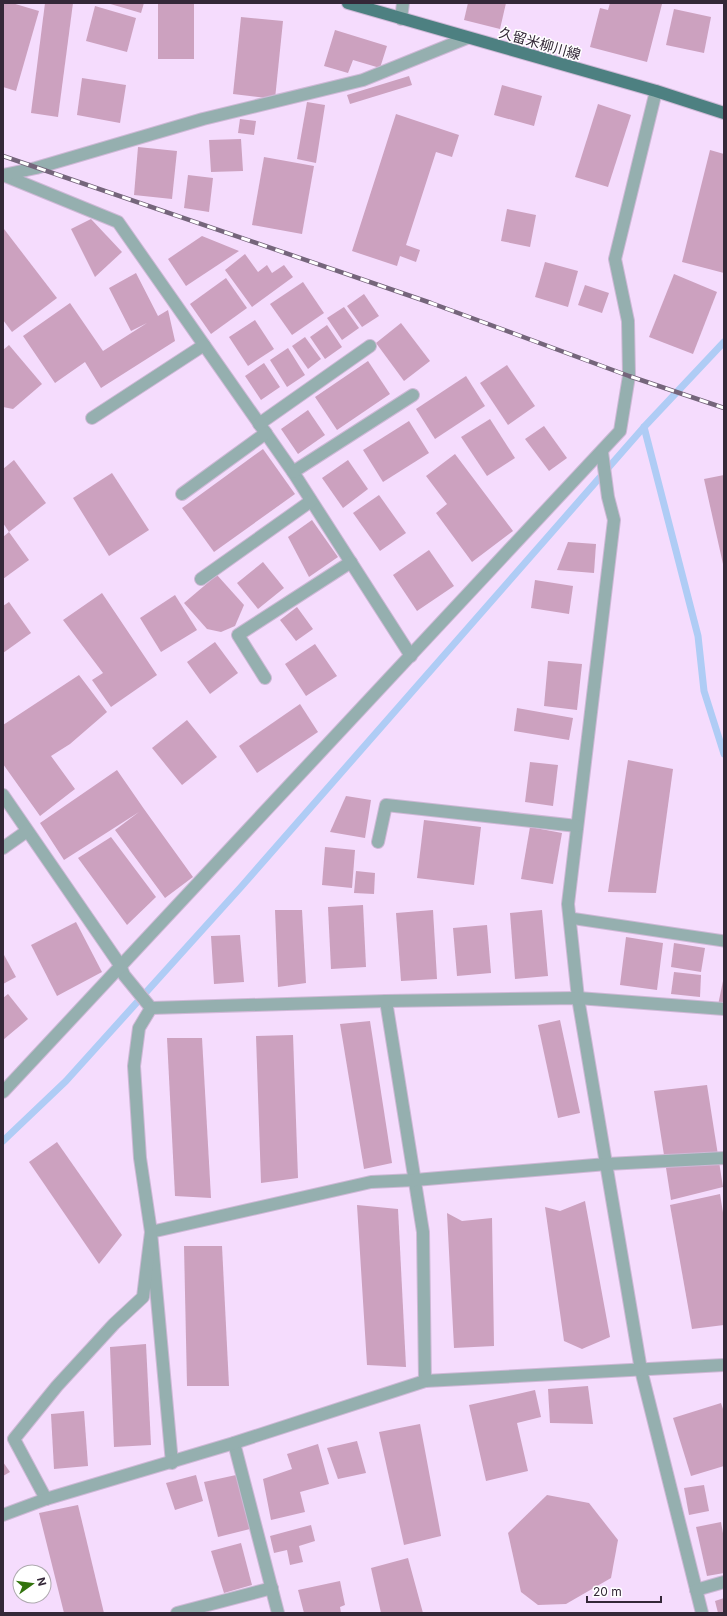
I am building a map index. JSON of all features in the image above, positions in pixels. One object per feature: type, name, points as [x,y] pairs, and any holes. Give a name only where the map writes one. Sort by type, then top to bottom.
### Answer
[{"type":"main road","name":"久留米柳川線","points":[[348,3],[656,91],[724,113]]},
{"type":"street","points":[[402,19],[403,3]]},
{"type":"street","points":[[3,175],[36,168],[203,119],[363,80],[467,38]]},
{"type":"street","points":[[3,1092],[122,970],[620,431],[630,376],[628,321],[615,259],[656,91]]},
{"type":"street","points":[[3,175],[118,222],[293,472],[411,656]]},
{"type":"street","points":[[92,418],[204,345]]},
{"type":"street","points":[[182,494],[263,428],[370,346]]},
{"type":"street","points":[[293,472],[413,395]]},
{"type":"street","points":[[602,452],[608,497],[614,520],[568,904],[578,998],[641,1370],[702,1613]]},
{"type":"street","points":[[201,579],[311,501]]},
{"type":"street","points":[[265,678],[238,635],[351,562]]},
{"type":"street","points":[[3,796],[122,970],[151,1008]]},
{"type":"street","points":[[378,842],[386,806],[577,826]]},
{"type":"street","points":[[3,848],[27,831]]},
{"type":"street","points":[[151,1008],[386,1001],[578,998],[724,1009]]},
{"type":"street","points":[[386,1001],[423,1232],[425,1380]]},
{"type":"street","points":[[151,1008],[139,1028],[134,1066],[140,1158],[151,1232],[172,1463]]},
{"type":"street","points":[[151,1232],[371,1182],[415,1180],[607,1164],[724,1158]]},
{"type":"street","points":[[46,1499],[14,1439],[57,1386],[114,1324],[143,1296],[151,1232]]},
{"type":"street","points":[[3,1515],[46,1499],[172,1463],[425,1380],[724,1365]]},
{"type":"street","points":[[234,1443],[278,1613]]},
{"type":"street","points":[[696,1590],[724,1582]]},
{"type":"street","points":[[177,1613],[272,1588]]},
{"type":"lane","points":[[570,918],[724,941]]},
{"type":"building","points":[[3,3],[12,3],[39,11],[16,91],[3,87]]},
{"type":"building","points":[[45,3],[73,3],[58,117],[31,113]]},
{"type":"building","points":[[107,3],[144,3],[141,13]]},
{"type":"building","points":[[158,3],[194,3],[194,59],[158,59]]},
{"type":"building","points":[[468,3],[506,3],[500,29],[464,20]]},
{"type":"building","points":[[610,3],[662,4],[647,62],[590,47],[600,8],[608,10]]},
{"type":"building","points":[[95,6],[136,18],[127,52],[86,41]]},
{"type":"building","points":[[674,9],[711,17],[704,53],[666,45]]},
{"type":"building","points":[[241,17],[283,21],[275,99],[233,94]]},
{"type":"building","points":[[335,30],[387,46],[380,68],[353,60],[348,73],[324,66]]},
{"type":"building","points":[[409,76],[412,85],[350,104],[347,95]]},
{"type":"building","points":[[82,78],[126,85],[120,123],[77,115]]},
{"type":"building","points":[[502,85],[542,96],[534,126],[494,115]]},
{"type":"building","points":[[307,102],[325,105],[316,163],[297,159]]},
{"type":"building","points":[[598,104],[631,115],[608,187],[575,177]]},
{"type":"building","points":[[396,114],[459,135],[452,157],[436,152],[406,245],[420,250],[416,262],[400,256],[397,266],[352,251]]},
{"type":"building","points":[[240,119],[256,121],[254,135],[238,133]]},
{"type":"building","points":[[241,139],[243,171],[211,172],[209,140]]},
{"type":"building","points":[[138,147],[177,151],[172,199],[134,195]]},
{"type":"building","points":[[710,150],[724,154],[724,273],[682,262]]},
{"type":"building","points":[[264,157],[314,166],[302,234],[252,225]]},
{"type":"building","points":[[188,175],[213,178],[209,212],[184,208]]},
{"type":"building","points":[[507,209],[536,215],[530,247],[501,241]]},
{"type":"building","points":[[91,219],[122,252],[95,277],[71,229]]},
{"type":"building","points":[[4,229],[57,298],[12,332],[3,320]]},
{"type":"building","points":[[202,236],[239,251],[186,286],[168,259]]},
{"type":"building","points":[[245,254],[258,272],[267,265],[272,273],[284,265],[293,277],[252,307],[225,270]]},
{"type":"building","points":[[545,262],[578,271],[568,307],[535,297]]},
{"type":"building","points":[[136,273],[158,316],[168,310],[175,341],[101,388],[85,362],[55,383],[23,336],[70,303],[103,351],[147,323],[131,331],[109,288]]},
{"type":"building","points":[[674,274],[717,292],[693,354],[649,337]]},
{"type":"building","points":[[226,278],[247,308],[211,334],[190,304]]},
{"type":"building","points":[[303,282],[324,313],[292,335],[270,304]]},
{"type":"building","points":[[585,285],[609,293],[602,313],[578,305]]},
{"type":"building","points":[[364,294],[379,316],[362,327],[347,306]]},
{"type":"building","points":[[344,307],[359,328],[342,340],[327,318]]},
{"type":"building","points":[[255,320],[274,349],[248,366],[229,337]]},
{"type":"building","points":[[401,323],[430,361],[404,381],[376,343]]},
{"type":"building","points":[[327,325],[342,347],[325,359],[310,337]]},
{"type":"building","points":[[305,337],[321,359],[308,369],[292,346]]},
{"type":"building","points":[[9,345],[42,384],[13,409],[3,407],[3,350]]},
{"type":"building","points":[[288,348],[305,375],[287,387],[270,360]]},
{"type":"building","points":[[368,361],[390,394],[337,430],[315,397]]},
{"type":"building","points":[[264,363],[280,387],[261,400],[245,376]]},
{"type":"building","points":[[507,365],[535,406],[508,425],[480,383]]},
{"type":"building","points":[[466,376],[485,406],[435,439],[416,409]]},
{"type":"building","points":[[308,410],[325,435],[298,454],[281,429]]},
{"type":"building","points":[[490,419],[515,458],[487,476],[461,437]]},
{"type":"building","points":[[409,421],[429,453],[383,482],[363,450]]},
{"type":"building","points":[[544,426],[567,458],[549,471],[525,439]]},
{"type":"building","points":[[263,449],[295,494],[214,552],[182,508]]},
{"type":"building","points":[[455,454],[513,531],[472,562],[436,513],[447,504],[426,476]]},
{"type":"building","points":[[14,460],[46,503],[9,532],[3,523],[3,469]]},
{"type":"building","points":[[348,460],[368,489],[343,508],[322,478]]},
{"type":"building","points":[[112,473],[149,530],[109,556],[73,498]]},
{"type":"building","points":[[724,475],[724,564],[723,564],[704,479]]},
{"type":"building","points":[[379,495],[406,533],[380,551],[353,513]]},
{"type":"building","points":[[312,520],[338,557],[309,577],[288,537]]},
{"type":"building","points":[[9,532],[29,560],[3,579],[3,537]]},
{"type":"building","points":[[568,542],[596,544],[594,573],[557,570]]},
{"type":"building","points":[[429,550],[454,586],[417,611],[393,575]]},
{"type":"building","points":[[263,562],[284,588],[258,609],[237,583]]},
{"type":"building","points":[[217,575],[244,605],[235,626],[221,632],[207,629],[184,603]]},
{"type":"building","points":[[535,580],[573,586],[569,614],[531,608]]},
{"type":"building","points":[[102,593],[157,675],[111,707],[92,680],[103,673],[63,620]]},
{"type":"building","points":[[175,595],[197,630],[161,652],[140,618]]},
{"type":"building","points":[[9,602],[31,633],[3,653],[3,606]]},
{"type":"building","points":[[297,607],[313,629],[296,641],[280,620]]},
{"type":"building","points":[[215,642],[238,673],[210,694],[187,662]]},
{"type":"building","points":[[315,644],[337,676],[306,696],[285,664]]},
{"type":"building","points":[[548,661],[582,664],[577,710],[544,706]]},
{"type":"building","points":[[79,675],[107,712],[70,744],[51,756],[75,789],[40,816],[3,764],[3,725]]},
{"type":"building","points":[[300,704],[318,732],[257,773],[239,746]]},
{"type":"building","points":[[517,708],[573,718],[569,740],[514,731]]},
{"type":"building","points":[[187,720],[217,757],[182,785],[152,748]]},
{"type":"building","points":[[628,760],[673,769],[656,893],[608,892]]},
{"type":"building","points":[[530,762],[558,765],[553,806],[525,802]]},
{"type":"building","points":[[117,770],[193,877],[165,898],[115,830],[139,812],[64,860],[40,823]]},
{"type":"building","points":[[346,796],[371,800],[365,838],[330,832]]},
{"type":"building","points":[[424,820],[481,827],[474,885],[417,878]]},
{"type":"building","points":[[530,827],[562,833],[553,884],[521,879]]},
{"type":"building","points":[[111,837],[156,897],[127,925],[78,858]]},
{"type":"building","points":[[325,847],[355,850],[352,888],[322,885]]},
{"type":"building","points":[[356,871],[375,873],[374,894],[354,893]]},
{"type":"building","points":[[363,905],[366,967],[331,969],[328,907]]},
{"type":"building","points":[[275,910],[302,910],[306,983],[278,987]]},
{"type":"building","points":[[433,910],[437,979],[401,981],[396,913]]},
{"type":"building","points":[[542,910],[548,976],[515,979],[510,913]]},
{"type":"building","points":[[76,922],[102,972],[57,996],[31,945]]},
{"type":"building","points":[[487,925],[491,973],[457,976],[453,928]]},
{"type":"building","points":[[240,935],[244,982],[214,984],[211,936]]},
{"type":"building","points":[[626,937],[663,943],[657,990],[620,985]]},
{"type":"building","points":[[674,943],[705,948],[701,972],[671,967]]},
{"type":"building","points":[[3,953],[16,977],[3,984]]},
{"type":"building","points":[[674,972],[701,975],[700,997],[671,994]]},
{"type":"building","points":[[724,981],[724,1006],[718,1005]]},
{"type":"building","points":[[8,994],[28,1019],[3,1040],[3,998]]},
{"type":"building","points":[[560,1020],[580,1113],[558,1118],[538,1025]]},
{"type":"building","points":[[370,1021],[392,1163],[364,1169],[340,1024]]},
{"type":"building","points":[[293,1035],[298,1178],[261,1183],[256,1036]]},
{"type":"building","points":[[167,1038],[202,1038],[211,1198],[175,1196]]},
{"type":"building","points":[[707,1085],[723,1187],[671,1200],[654,1091]]},
{"type":"building","points":[[57,1142],[122,1235],[99,1264],[29,1162]]},
{"type":"building","points":[[720,1194],[724,1219],[724,1325],[692,1329],[670,1205]]},
{"type":"building","points":[[585,1201],[610,1337],[582,1349],[564,1341],[545,1207],[560,1211]]},
{"type":"building","points":[[357,1205],[398,1209],[406,1367],[367,1365]]},
{"type":"building","points":[[447,1213],[462,1221],[492,1218],[494,1346],[454,1348]]},
{"type":"building","points":[[184,1246],[222,1246],[229,1386],[187,1386]]},
{"type":"building","points":[[146,1344],[151,1445],[114,1447],[110,1347]]},
{"type":"building","points":[[588,1386],[593,1424],[550,1423],[548,1389]]},
{"type":"building","points":[[535,1390],[541,1417],[517,1423],[528,1471],[486,1481],[469,1405]]},
{"type":"building","points":[[721,1403],[724,1412],[724,1466],[691,1476],[673,1418]]},
{"type":"building","points":[[84,1411],[88,1466],[54,1469],[51,1414]]},
{"type":"building","points":[[420,1424],[441,1536],[404,1545],[379,1432]]},
{"type":"building","points":[[357,1441],[366,1473],[338,1479],[327,1448]]},
{"type":"building","points":[[318,1444],[329,1484],[300,1492],[305,1512],[271,1520],[263,1479],[292,1469],[287,1454]]},
{"type":"building","points":[[3,1462],[10,1472],[3,1476]]},
{"type":"building","points":[[196,1475],[203,1501],[175,1510],[166,1483]]},
{"type":"building","points":[[236,1475],[250,1529],[218,1537],[204,1482]]},
{"type":"building","points":[[704,1485],[709,1511],[689,1515],[684,1488]]},
{"type":"building","points":[[547,1495],[589,1503],[618,1540],[611,1578],[566,1604],[538,1605],[521,1592],[508,1533]]},
{"type":"building","points":[[78,1505],[104,1613],[64,1613],[39,1513]]},
{"type":"building","points":[[721,1522],[724,1539],[724,1573],[707,1576],[696,1527]]},
{"type":"building","points":[[311,1525],[315,1541],[299,1546],[303,1562],[290,1565],[287,1550],[274,1553],[270,1536]]},
{"type":"building","points":[[241,1543],[252,1585],[224,1593],[211,1551]]},
{"type":"building","points":[[408,1558],[423,1613],[381,1613],[371,1568]]},
{"type":"building","points":[[340,1581],[345,1605],[340,1607],[341,1613],[304,1613],[298,1590]]},
{"type":"building","points":[[724,1598],[724,1613],[718,1613],[715,1601]]},
{"type":"waterway","points":[[3,1141],[66,1081],[241,887],[644,427],[724,342]]},
{"type":"waterway","points":[[644,427],[698,636],[704,691],[724,754]]},
{"type":"railway","points":[[3,156],[431,303],[629,376],[724,408]]}]
